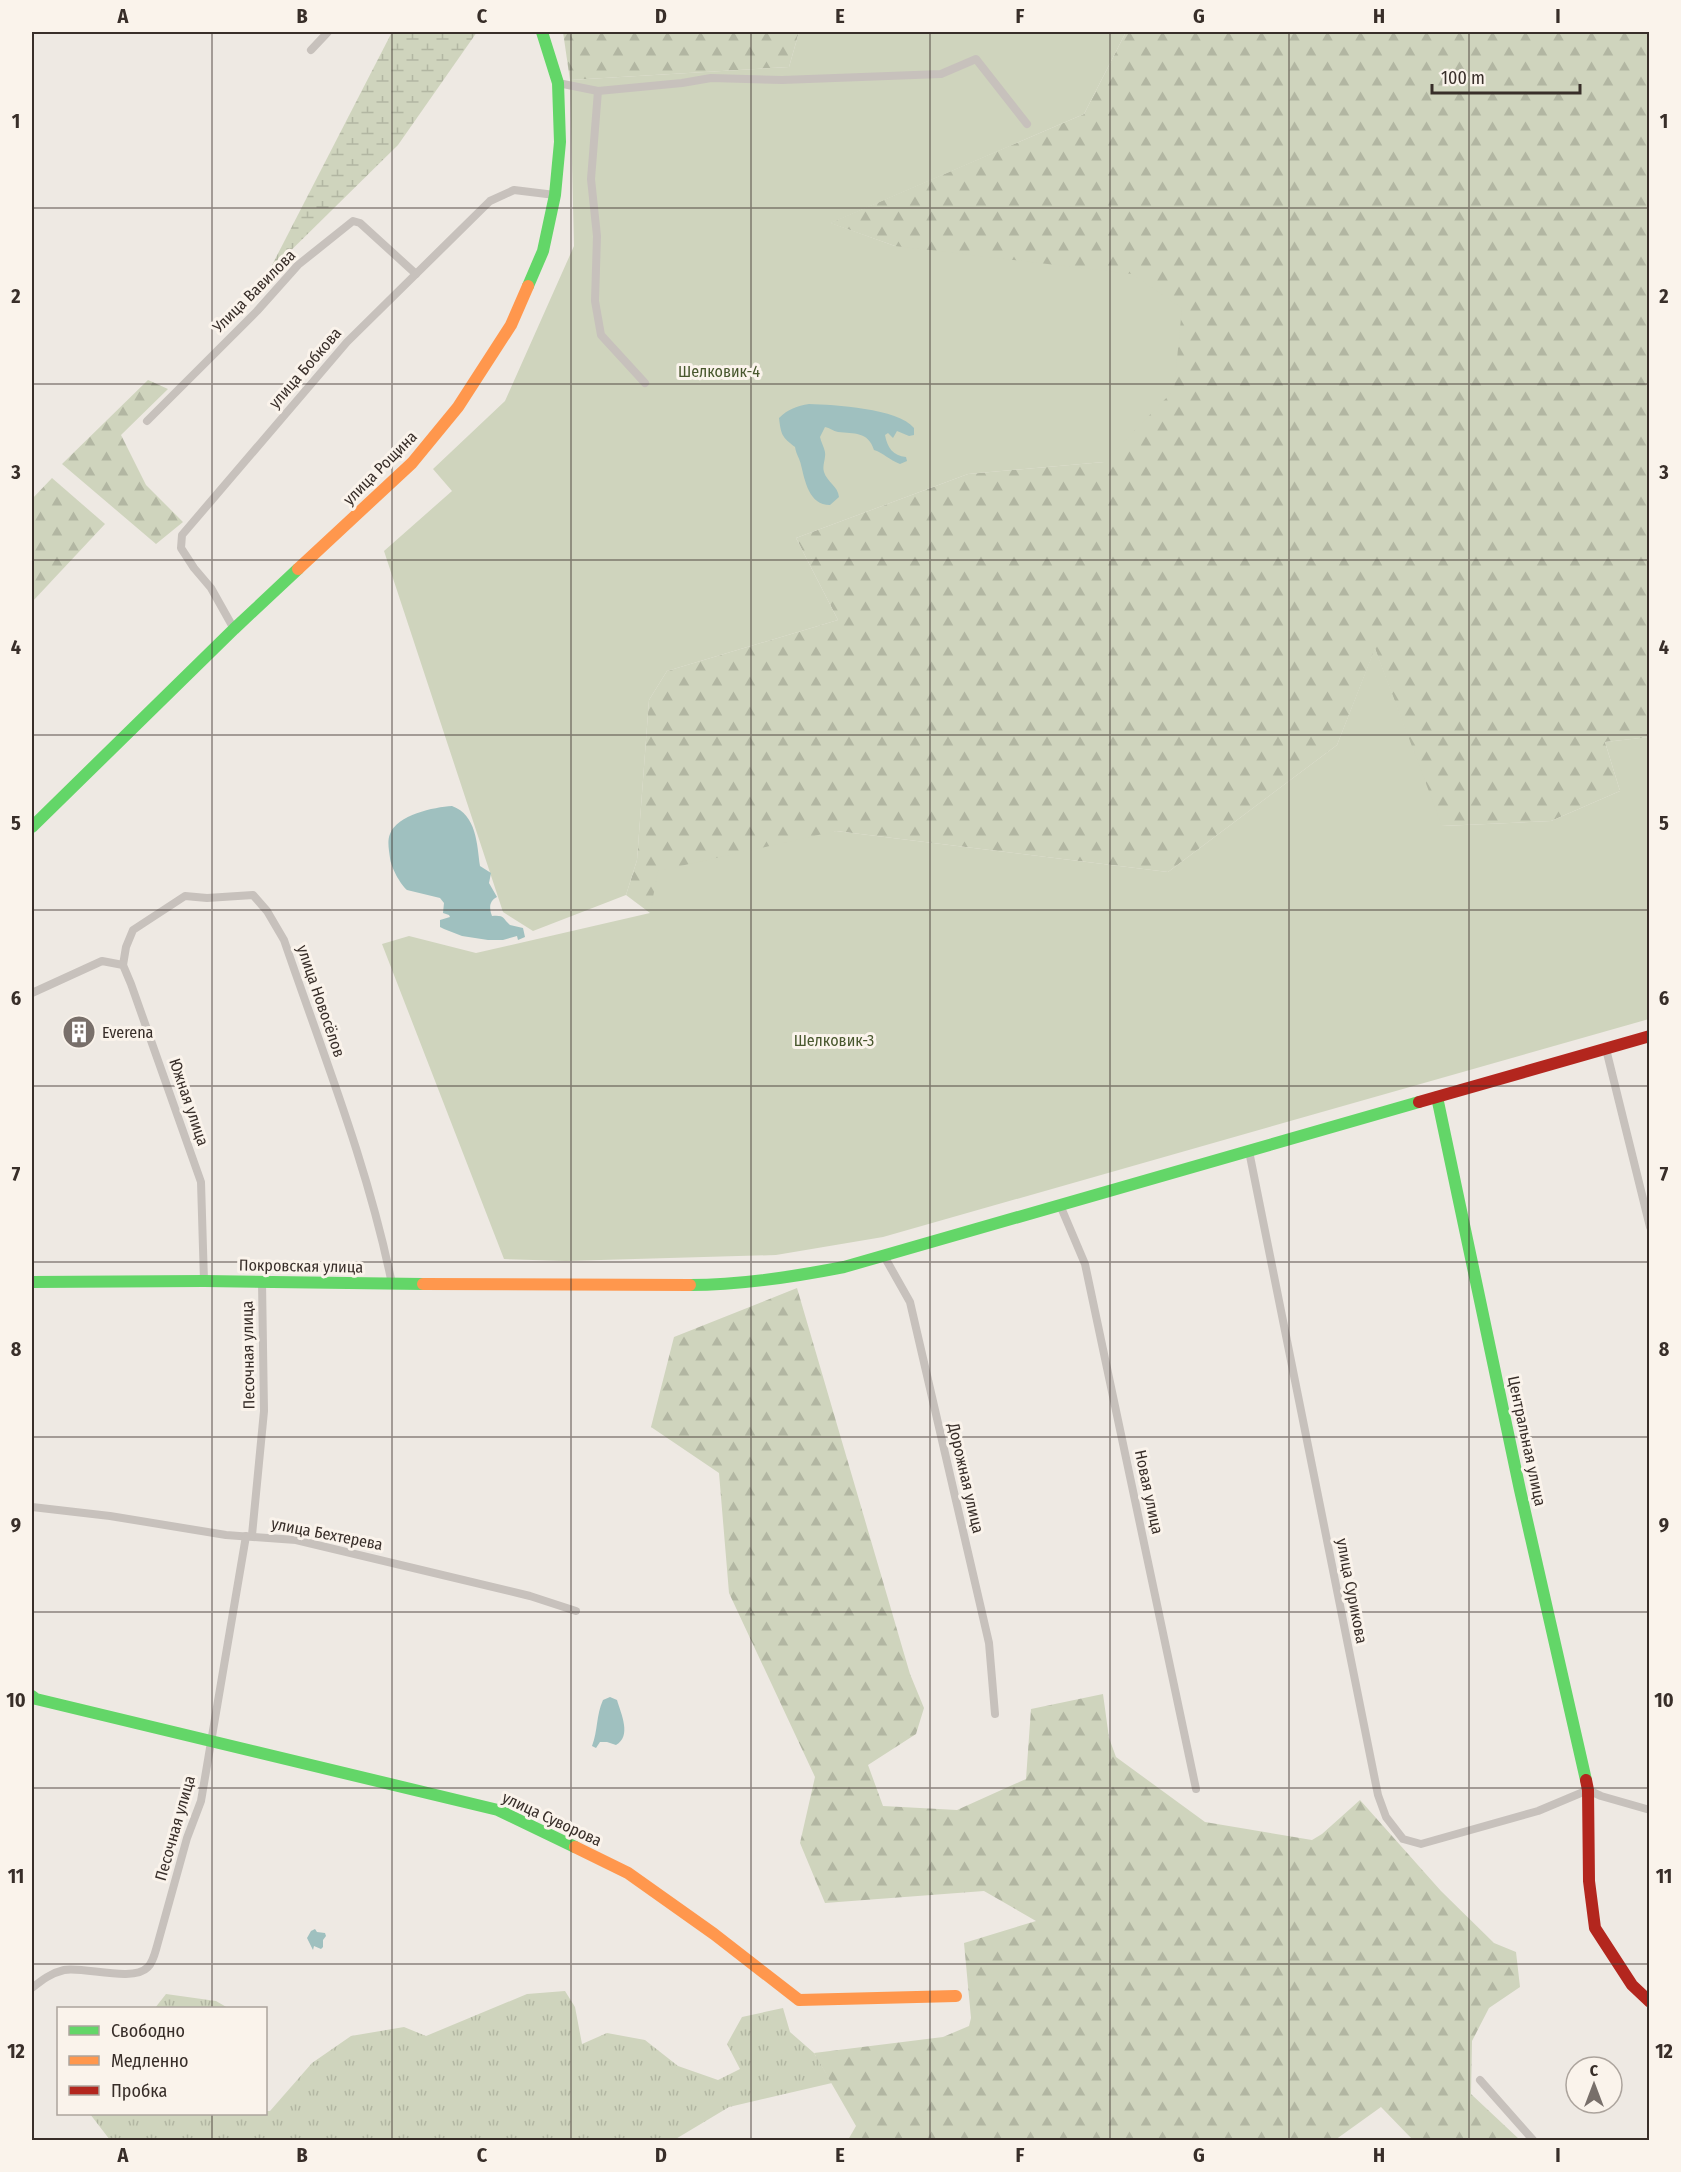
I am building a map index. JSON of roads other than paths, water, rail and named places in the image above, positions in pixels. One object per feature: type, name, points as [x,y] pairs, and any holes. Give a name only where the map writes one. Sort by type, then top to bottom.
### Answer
[{"type":"street","points":[[311,50],[328,32]]},
{"type":"street","name":"улица Рощина","points":[[32,827],[234,629],[412,463],[458,407],[511,325],[543,251],[555,195],[561,142],[558,84],[542,32]]},
{"type":"street","points":[[558,84],[598,91],[711,78],[782,80],[941,74],[976,59],[1027,124]]},
{"type":"street","points":[[598,91],[591,179],[597,236],[595,300],[602,335],[645,382]]},
{"type":"street","name":"улица Бобкова","points":[[234,629],[211,588],[181,548],[183,535],[347,342],[490,201],[514,189],[555,195]]},
{"type":"street","name":"Улица Вавилова","points":[[147,421],[257,311],[298,265],[353,222],[360,223],[416,274]]},
{"type":"street","name":"улица Новосёлов","points":[[123,965],[126,947],[133,930],[184,896],[207,898],[253,896],[267,911],[284,940],[359,1156],[383,1240],[392,1284]]},
{"type":"street","points":[[32,993],[102,961],[123,965]]},
{"type":"street","name":"Южная улица","points":[[123,965],[201,1182],[204,1281]]},
{"type":"street","name":"Покровская улица","points":[[32,1282],[204,1281],[570,1286],[714,1285],[777,1279],[844,1267],[884,1256],[1650,1036]]},
{"type":"street","points":[[1606,1049],[1650,1227]]},
{"type":"street","name":"Центральная улица","points":[[1437,1097],[1520,1490],[1588,1790],[1589,1881],[1595,1928],[1632,1985],[1650,2002]]},
{"type":"street","name":"улица Сурикова","points":[[1249,1151],[1375,1783],[1386,1816],[1403,1839],[1421,1844],[1538,1811],[1588,1790]]},
{"type":"street","name":"Новая улица","points":[[1060,1205],[1085,1264],[1196,1789]]},
{"type":"street","name":"Дорожная улица","points":[[884,1256],[910,1302],[989,1643],[995,1714]]},
{"type":"street","name":"Песочная улица","points":[[32,1988],[47,1976],[66,1970],[134,1973],[147,1968],[157,1946],[187,1838],[201,1802],[249,1536],[264,1411],[262,1282]]},
{"type":"street","name":"улица Бехтерева","points":[[32,1507],[110,1516],[226,1535],[296,1540],[530,1596],[576,1611]]},
{"type":"street","name":"улица Суворова","points":[[32,1696],[48,1702],[211,1742],[498,1810],[628,1873],[714,1934],[800,2000],[956,1996]]},
{"type":"street","points":[[1588,1790],[1650,1810]]},
{"type":"street","points":[[1480,2080],[1533,2140]]},
{"type":"water","points":[[809,404],[865,409],[906,421],[914,428],[914,435],[909,436],[897,431],[893,438],[888,433],[885,435],[891,450],[906,457],[907,461],[900,464],[874,450],[864,436],[838,432],[825,427],[820,437],[825,452],[824,472],[837,490],[839,497],[830,505],[817,501],[806,485],[795,447],[783,435],[779,418],[793,408]]},
{"type":"water","points":[[452,806],[460,810],[471,823],[480,866],[491,873],[489,883],[497,897],[490,905],[492,916],[501,917],[510,925],[523,928],[525,937],[518,940],[517,936],[503,940],[488,940],[462,936],[444,929],[440,927],[440,920],[450,917],[443,913],[444,903],[440,898],[407,890],[396,875],[388,846],[394,827],[417,813]]},
{"type":"water","points":[[610,1697],[617,1700],[623,1718],[623,1736],[616,1745],[600,1742],[596,1748],[592,1746],[599,1711],[603,1700]]},
{"type":"water","points":[[315,1929],[317,1932],[325,1933],[326,1936],[323,1940],[323,1947],[321,1949],[314,1946],[313,1950],[307,1938]]},
{"type":"place","name":"Everena","points":[[79,1032]]},
{"type":"park label","name":"Шелковик-4","points":[[719,371]]},
{"type":"park label","name":"Шелковик-3","points":[[834,1040]]}]
